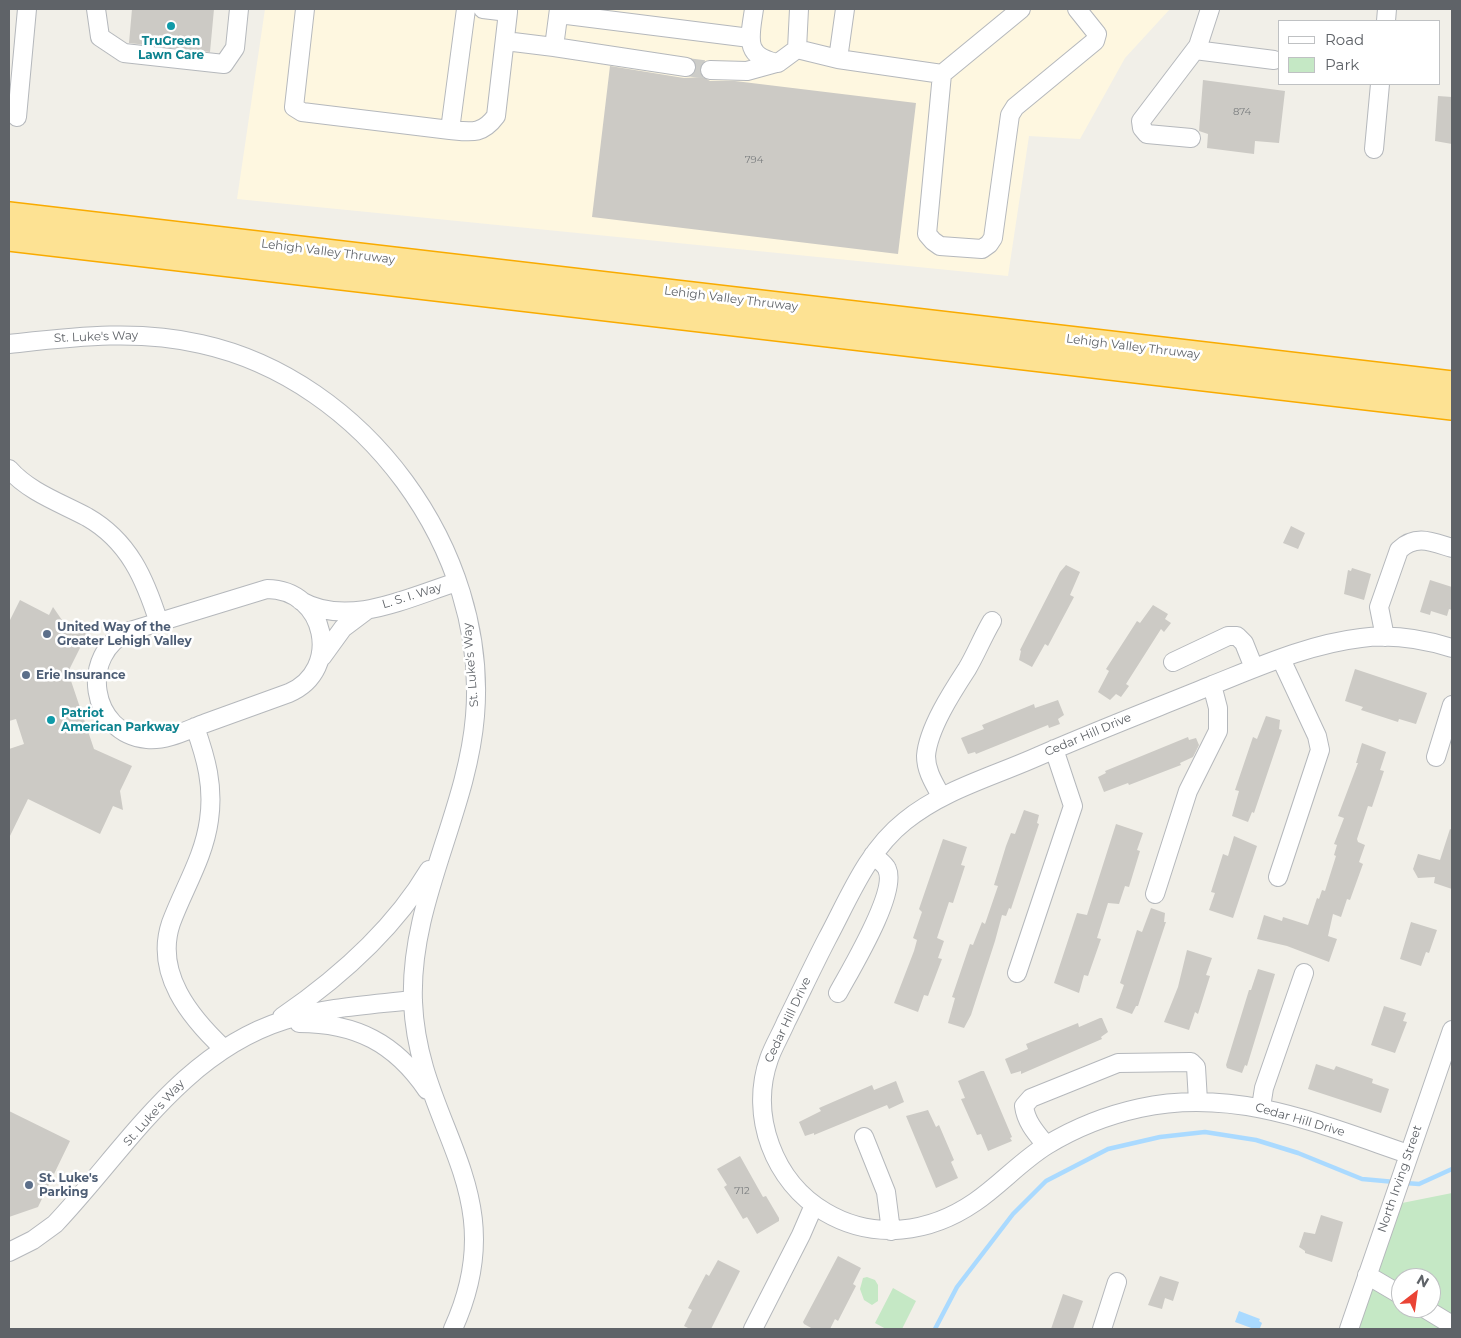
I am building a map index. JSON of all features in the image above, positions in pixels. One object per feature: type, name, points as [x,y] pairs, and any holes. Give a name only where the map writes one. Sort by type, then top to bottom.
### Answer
[{"type":"highway","name":"Lehigh Valley Thruway","points":[[9,215],[1452,384]]},
{"type":"highway","name":"Lehigh Valley Thruway","points":[[9,238],[1452,407]]},
{"type":"street","points":[[18,118],[27,9]]},
{"type":"street","points":[[96,9],[100,37],[124,53],[224,64],[235,48],[239,9]]},
{"type":"street","points":[[305,9],[294,107],[302,112],[472,132],[488,126],[496,116],[508,10],[483,9]]},
{"type":"street","points":[[450,130],[466,9]]},
{"type":"street","points":[[754,9],[750,38],[756,55],[765,61],[778,63]]},
{"type":"street","points":[[797,49],[798,9]]},
{"type":"street","points":[[838,59],[845,9]]},
{"type":"street","points":[[1021,9],[942,74],[927,234],[940,246],[982,249],[993,238],[1010,115],[1015,107],[1095,42],[1097,34],[1077,9]]},
{"type":"street","points":[[1192,138],[1147,134],[1142,128],[1141,121],[1195,50],[1210,9]]},
{"type":"street","points":[[554,47],[559,12],[750,38]]},
{"type":"street","points":[[504,41],[686,67]]},
{"type":"street","points":[[797,49],[838,59],[942,74]]},
{"type":"street","points":[[710,70],[746,70],[778,63],[797,49]]},
{"type":"street","points":[[1195,50],[1274,60]]},
{"type":"street","points":[[1374,148],[1380,85]]},
{"type":"street","name":"St. Luke's Way","points":[[9,344],[105,335],[152,336],[216,348],[277,373],[323,400],[376,447],[411,491],[438,536],[457,582],[469,625],[476,700],[468,763],[452,823],[428,893],[419,928],[413,970],[413,1000],[420,1053],[465,1176],[475,1237],[471,1277],[453,1329]]},
{"type":"street","points":[[9,469],[24,482],[88,518],[120,542],[146,583],[160,623]]},
{"type":"street","points":[[1385,637],[1379,607],[1399,550],[1406,543],[1423,538],[1452,548]]},
{"type":"street","name":"L. S. I. Way","points":[[368,610],[457,582]]},
{"type":"street","points":[[258,590],[276,590],[334,611],[354,612],[368,610],[352,620],[341,631],[307,681],[292,691],[160,739],[137,738],[124,732],[110,720],[98,699],[96,673],[100,661],[110,646],[127,633],[258,590]]},
{"type":"street","points":[[300,600],[312,613],[321,632],[322,652],[317,666]]},
{"type":"street","points":[[941,796],[929,773],[926,758],[929,741],[958,679],[967,669],[992,620]]},
{"type":"street","points":[[1173,662],[1228,636],[1237,636],[1244,643],[1254,668]]},
{"type":"street","name":"Cedar Hill Drive","points":[[1408,1154],[1289,1114],[1261,1107],[1198,1101],[1169,1103],[1111,1116],[1046,1145],[980,1198],[954,1216],[931,1225],[891,1231],[868,1228],[846,1222],[814,1205],[786,1176],[774,1156],[763,1117],[764,1081],[769,1059],[811,970],[864,869],[902,823],[941,796],[1254,668],[1334,643],[1385,637],[1412,638],[1452,648]]},
{"type":"street","points":[[1278,877],[1320,750],[1317,736],[1281,659]]},
{"type":"street","points":[[1155,894],[1188,791],[1218,731],[1218,708],[1212,685]]},
{"type":"street","points":[[1436,757],[1452,705]]},
{"type":"street","points":[[195,727],[206,759],[210,780],[209,821],[201,853],[171,924],[167,938],[166,955],[169,974],[180,995],[199,1024],[224,1049]]},
{"type":"street","points":[[1017,973],[1073,806],[1054,749]]},
{"type":"street","points":[[255,1032],[305,1000],[373,940],[419,885],[441,847],[452,823]]},
{"type":"street","points":[[838,993],[884,904],[889,882],[887,868],[874,855]]},
{"type":"street","points":[[1261,1107],[1264,1088],[1304,973]]},
{"type":"street","name":"St. Luke's Way","points":[[9,1252],[33,1240],[55,1224],[172,1091],[198,1067],[224,1049],[276,1023],[306,1015],[355,1006],[413,1000]]},
{"type":"street","points":[[255,1032],[281,1025],[309,1023],[340,1026],[368,1035],[391,1051],[414,1073],[442,1114]]},
{"type":"street","name":"North Irving Street","points":[[1349,1329],[1452,1030]]},
{"type":"street","points":[[1046,1145],[1025,1115],[1024,1106],[1031,1098],[1104,1067],[1118,1063],[1191,1062],[1196,1067],[1198,1101]]},
{"type":"street","points":[[864,1137],[886,1192],[891,1231]]},
{"type":"street","points":[[753,1329],[801,1235],[814,1205]]},
{"type":"street","points":[[1367,1275],[1391,1289]]},
{"type":"street","points":[[1102,1329],[1117,1282]]},
{"type":"street","points":[[1441,1318],[1452,1324]]},
{"type":"shaded area","points":[[265,9],[1170,9],[1125,58],[1080,139],[1029,136],[1008,276],[237,199]]},
{"type":"green space","points":[[1452,1193],[1452,1329],[1357,1329],[1402,1203]]},
{"type":"green space","points":[[867,1277],[875,1280],[878,1285],[878,1301],[872,1305],[864,1300],[860,1289],[863,1278]]},
{"type":"green space","points":[[893,1288],[916,1301],[902,1329],[886,1329],[875,1323]]},
{"type":"water","points":[[1239,1311],[1260,1319],[1259,1321],[1262,1323],[1260,1328],[1254,1329],[1235,1322]]},
{"type":"building","name":"TruGreen Lawn Care","points":[[132,9],[214,9],[210,52],[129,43]]},
{"type":"building","points":[[610,66],[684,78],[703,77],[710,81],[735,81],[916,103],[898,254],[592,217]]},
{"type":"building","points":[[1203,80],[1285,91],[1279,143],[1255,141],[1254,154],[1207,148],[1208,134],[1199,131]]},
{"type":"building","points":[[1438,96],[1452,97],[1452,144],[1435,141]]},
{"type":"building","points":[[1291,526],[1305,533],[1298,549],[1283,543]]},
{"type":"building","points":[[1066,565],[1080,572],[1070,595],[1074,597],[1048,646],[1045,644],[1032,667],[1019,660],[1020,650],[1060,572]]},
{"type":"building","points":[[1352,568],[1371,574],[1364,600],[1344,594],[1348,570],[1351,571]]},
{"type":"building","points":[[1430,580],[1452,587],[1452,610],[1449,609],[1447,616],[1431,611],[1430,615],[1420,612]]},
{"type":"building","name":"Patriot American Parkway","points":[[20,600],[49,615],[53,607],[64,623],[87,634],[68,672],[94,749],[132,766],[120,791],[123,810],[113,806],[100,834],[28,799],[9,838],[9,749],[24,744],[16,719],[9,721],[9,622]]},
{"type":"building","points":[[1153,605],[1168,614],[1165,619],[1171,623],[1164,632],[1161,629],[1126,684],[1129,686],[1121,697],[1116,694],[1110,700],[1098,692],[1109,671],[1106,669],[1137,621],[1140,623]]},
{"type":"building","points":[[1355,669],[1427,693],[1416,724],[1399,719],[1398,722],[1361,710],[1363,707],[1345,701]]},
{"type":"building","points":[[1058,700],[1064,715],[1058,719],[1060,724],[1049,728],[1048,725],[976,754],[975,752],[968,754],[961,738],[984,729],[982,725],[1034,704],[1035,708]]},
{"type":"building","points":[[1266,716],[1280,720],[1279,729],[1282,730],[1254,813],[1252,812],[1248,822],[1232,816],[1239,791],[1235,790],[1253,737],[1257,739]]},
{"type":"building","points":[[1188,737],[1189,740],[1196,738],[1199,745],[1193,757],[1180,763],[1181,765],[1129,785],[1128,783],[1104,792],[1098,777],[1106,773],[1105,771]]},
{"type":"building","points":[[1362,743],[1386,752],[1380,770],[1384,771],[1372,807],[1368,806],[1357,839],[1358,842],[1365,845],[1359,862],[1363,864],[1350,900],[1347,899],[1341,917],[1333,914],[1328,936],[1337,939],[1329,962],[1287,946],[1257,939],[1264,915],[1282,921],[1283,917],[1308,925],[1317,898],[1319,899],[1322,890],[1325,891],[1336,856],[1334,855],[1337,845],[1334,844],[1344,818],[1338,816],[1358,763],[1356,763]]},
{"type":"building","points":[[1024,810],[1039,815],[1037,823],[1039,824],[1011,909],[1009,908],[1006,916],[1002,915],[971,1015],[964,1028],[948,1023],[955,998],[952,997],[970,944],[973,945],[982,922],[985,924],[998,886],[994,885],[1006,846],[1011,833],[1015,834]]},
{"type":"building","points":[[1116,824],[1143,833],[1137,850],[1140,851],[1129,887],[1125,886],[1119,904],[1108,903],[1097,938],[1101,939],[1088,976],[1084,975],[1079,993],[1054,983],[1077,913],[1087,915]]},
{"type":"building","points":[[1450,829],[1452,830],[1452,889],[1434,883],[1435,877],[1418,878],[1413,869],[1418,854],[1440,860]]},
{"type":"building","points":[[1234,836],[1257,846],[1233,918],[1209,910],[1215,893],[1211,892],[1223,854],[1228,856]]},
{"type":"building","points":[[943,839],[967,847],[961,865],[965,866],[953,903],[949,902],[937,938],[944,941],[938,958],[942,959],[928,996],[924,995],[918,1012],[894,1003],[914,951],[917,940],[913,938],[922,912],[919,909]]},
{"type":"building","points":[[1151,908],[1165,913],[1164,922],[1166,922],[1138,1006],[1136,1006],[1132,1014],[1116,1008],[1124,985],[1120,983],[1137,930],[1142,932]]},
{"type":"building","points":[[1411,922],[1437,930],[1429,953],[1426,952],[1421,966],[1400,959]]},
{"type":"building","points":[[1187,950],[1212,958],[1206,975],[1210,976],[1198,1014],[1195,1012],[1189,1030],[1164,1022],[1178,987]]},
{"type":"building","points":[[1258,969],[1275,974],[1247,1066],[1245,1065],[1242,1073],[1227,1068],[1226,1065],[1249,990],[1251,990]]},
{"type":"building","points":[[1384,1006],[1406,1013],[1403,1021],[1407,1022],[1395,1053],[1371,1045]]},
{"type":"building","points":[[1102,1018],[1108,1032],[1101,1037],[1102,1039],[1021,1074],[1021,1071],[1011,1074],[1005,1059],[1028,1049],[1026,1044],[1078,1023],[1079,1027]]},
{"type":"building","points":[[1316,1064],[1334,1070],[1336,1066],[1373,1079],[1372,1083],[1389,1089],[1381,1113],[1308,1089]]},
{"type":"building","points":[[984,1071],[1012,1137],[1010,1138],[1012,1141],[988,1151],[981,1134],[977,1135],[961,1099],[965,1098],[958,1081]]},
{"type":"building","points":[[896,1081],[904,1102],[889,1109],[887,1105],[814,1135],[814,1133],[805,1136],[799,1122],[821,1111],[819,1108],[872,1085],[874,1090]]},
{"type":"building","points":[[928,1110],[936,1127],[939,1125],[954,1160],[951,1162],[958,1178],[936,1188],[906,1116]]},
{"type":"building","name":"St. Luke's Parking","points":[[9,1111],[70,1141],[38,1207],[9,1217]]},
{"type":"building","points":[[740,1156],[763,1197],[766,1196],[779,1218],[779,1221],[757,1234],[747,1217],[743,1219],[724,1187],[727,1185],[717,1169]]},
{"type":"building","points":[[1321,1215],[1343,1222],[1332,1262],[1305,1253],[1299,1247],[1304,1232],[1315,1234]]},
{"type":"building","points":[[838,1256],[861,1268],[853,1284],[856,1286],[838,1321],[835,1319],[830,1329],[813,1329],[803,1322]]},
{"type":"building","points":[[718,1260],[740,1271],[711,1329],[690,1329],[684,1326],[692,1310],[688,1308],[706,1274],[709,1276]]},
{"type":"building","points":[[1160,1276],[1179,1282],[1173,1301],[1165,1298],[1162,1309],[1148,1305]]},
{"type":"building","points":[[1063,1294],[1083,1301],[1073,1329],[1051,1329]]},
{"type":"waterway","points":[[935,1329],[957,1287],[1013,1214],[1046,1181],[1108,1149],[1160,1137],[1205,1132],[1256,1140],[1298,1153],[1362,1179],[1395,1182]]},
{"type":"waterway","points":[[1405,1183],[1419,1184],[1452,1169]]},
{"type":"tunnel","points":[[686,67],[710,70]]},
{"type":"place","name":"TruGreen Lawn Care","points":[[171,26]]},
{"type":"place","name":"United Way of the Greater Lehigh Valley","points":[[47,634]]},
{"type":"place","name":"Erie Insurance","points":[[26,675]]},
{"type":"place","name":"Patriot American Parkway","points":[[51,720]]},
{"type":"place","name":"St. Luke's Parking","points":[[29,1185]]}]
